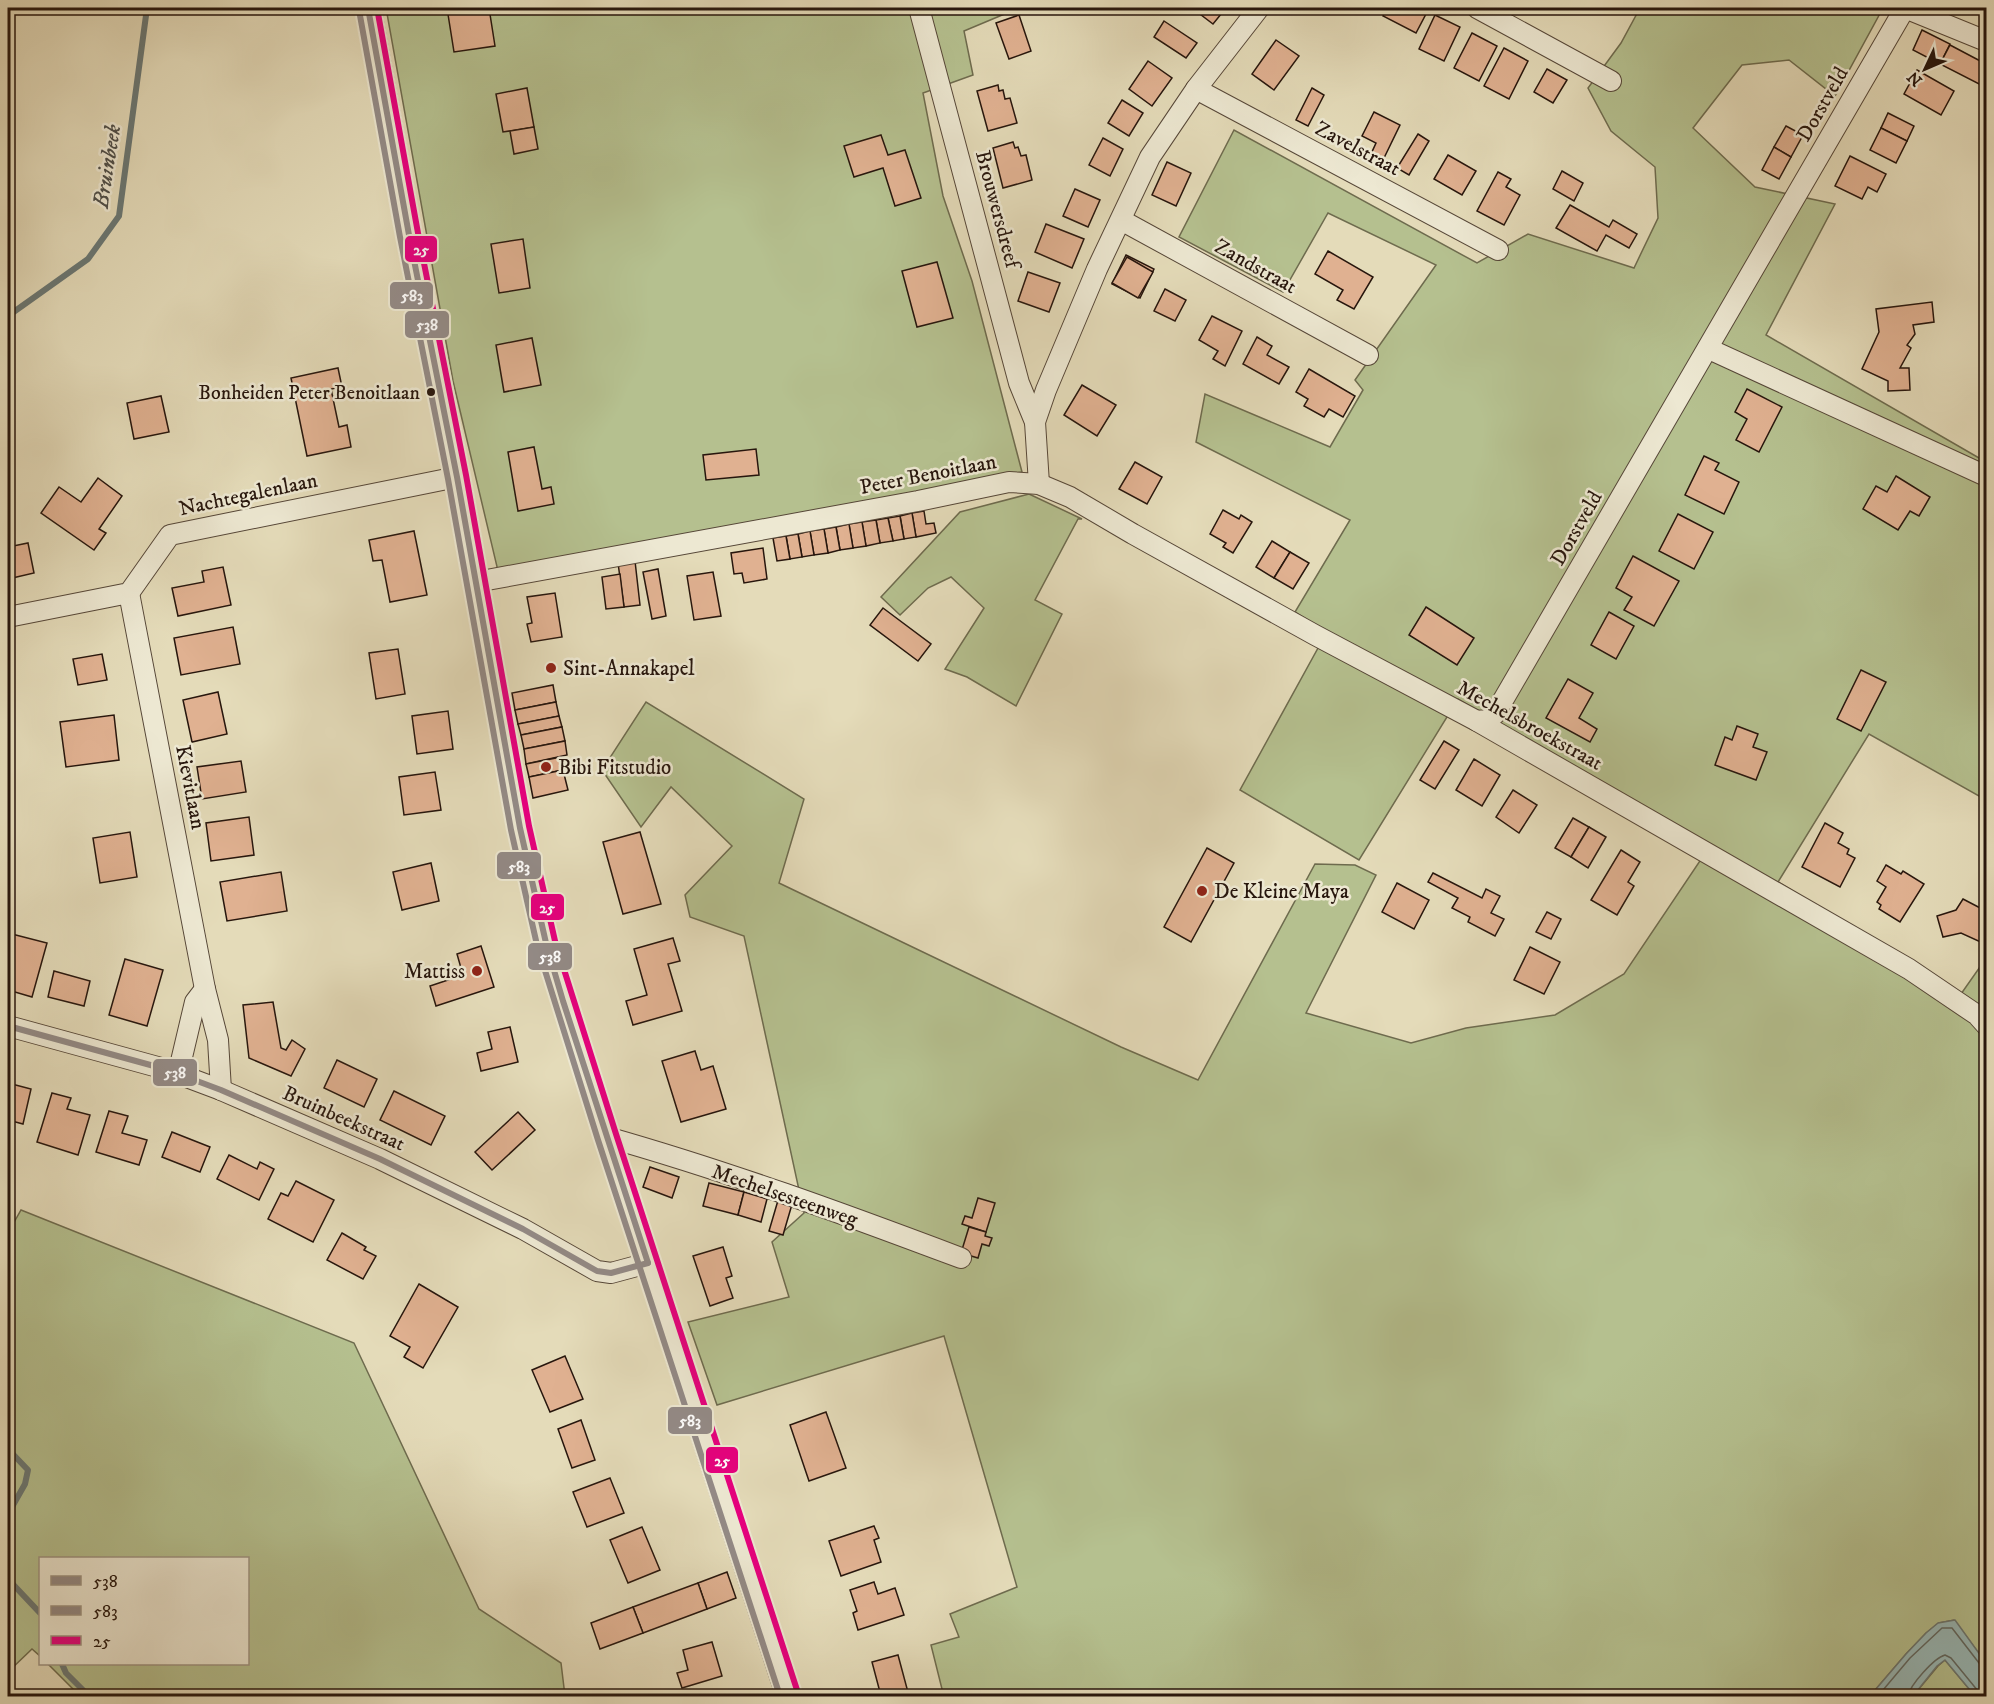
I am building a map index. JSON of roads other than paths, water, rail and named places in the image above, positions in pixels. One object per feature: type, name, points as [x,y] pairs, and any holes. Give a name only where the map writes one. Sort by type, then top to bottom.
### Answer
[{"type":"street","points":[[368,8],[457,477],[520,828],[543,932],[563,1001],[789,1696]]},
{"type":"street","name":"Brouwersdreef","points":[[919,8],[1019,383],[1035,422]]},
{"type":"street","points":[[1039,484],[1035,422],[1046,390],[1088,291],[1150,157],[1196,88],[1258,8]]},
{"type":"street","points":[[1477,8],[1611,81]]},
{"type":"street","points":[[1905,8],[1986,41]]},
{"type":"street","name":"Dorstveld","points":[[1477,721],[1487,720],[1495,714],[1905,8]]},
{"type":"street","name":"Zavelstraat","points":[[1196,88],[1498,250]]},
{"type":"street","name":"Zandstraat","points":[[1121,220],[1368,355]]},
{"type":"street","points":[[1708,349],[1986,476]]},
{"type":"street","name":"Nachtegalenlaan","points":[[129,593],[170,535],[457,477]]},
{"type":"street","name":"Peter Benoitlaan","points":[[476,582],[918,501],[1009,482],[1039,484]]},
{"type":"street","name":"Mechelsbroekstraat","points":[[1039,484],[1071,497],[1132,534],[1315,635],[1477,721],[1909,969],[1977,1015],[1986,1025]]},
{"type":"street","points":[[8,617],[129,593]]},
{"type":"street","name":"Kievitlaan","points":[[129,593],[205,989],[218,1040],[220,1090]]},
{"type":"street","points":[[178,1074],[195,1002],[205,989]]},
{"type":"street","name":"Bruinbeekstraat","points":[[8,1026],[178,1074],[220,1090],[380,1159],[513,1224],[597,1271],[611,1273],[648,1263]]},
{"type":"street","name":"Mechelsesteenweg","points":[[607,1137],[802,1199],[961,1258]]},
{"type":"water","points":[[1955,1620],[1986,1663],[1986,1696],[1975,1696],[1945,1660],[1937,1666],[1913,1696],[1870,1696],[1926,1633],[1938,1623]]},
{"type":"waterway","name":"Bruinbeek","points":[[8,316],[88,259],[119,216],[147,8]]},
{"type":"waterway","name":"Bruinbeek","points":[[8,1449],[28,1470],[25,1484],[8,1514]]},
{"type":"waterway","name":"Bruinbeek","points":[[8,1579],[39,1612]]},
{"type":"waterway","name":"Bruinbeek","points":[[62,1665],[66,1673],[89,1696]]},
{"type":"place","name":"Bonheiden Peter Benoitlaan","points":[[431,392]]},
{"type":"place","name":"Sint-Annakapel","points":[[551,668]]},
{"type":"place","name":"Bibi Fitstudio","points":[[546,767]]},
{"type":"place","name":"De Kleine Maya","points":[[1202,891]]},
{"type":"place","name":"Mattiss","points":[[477,971]]}]
